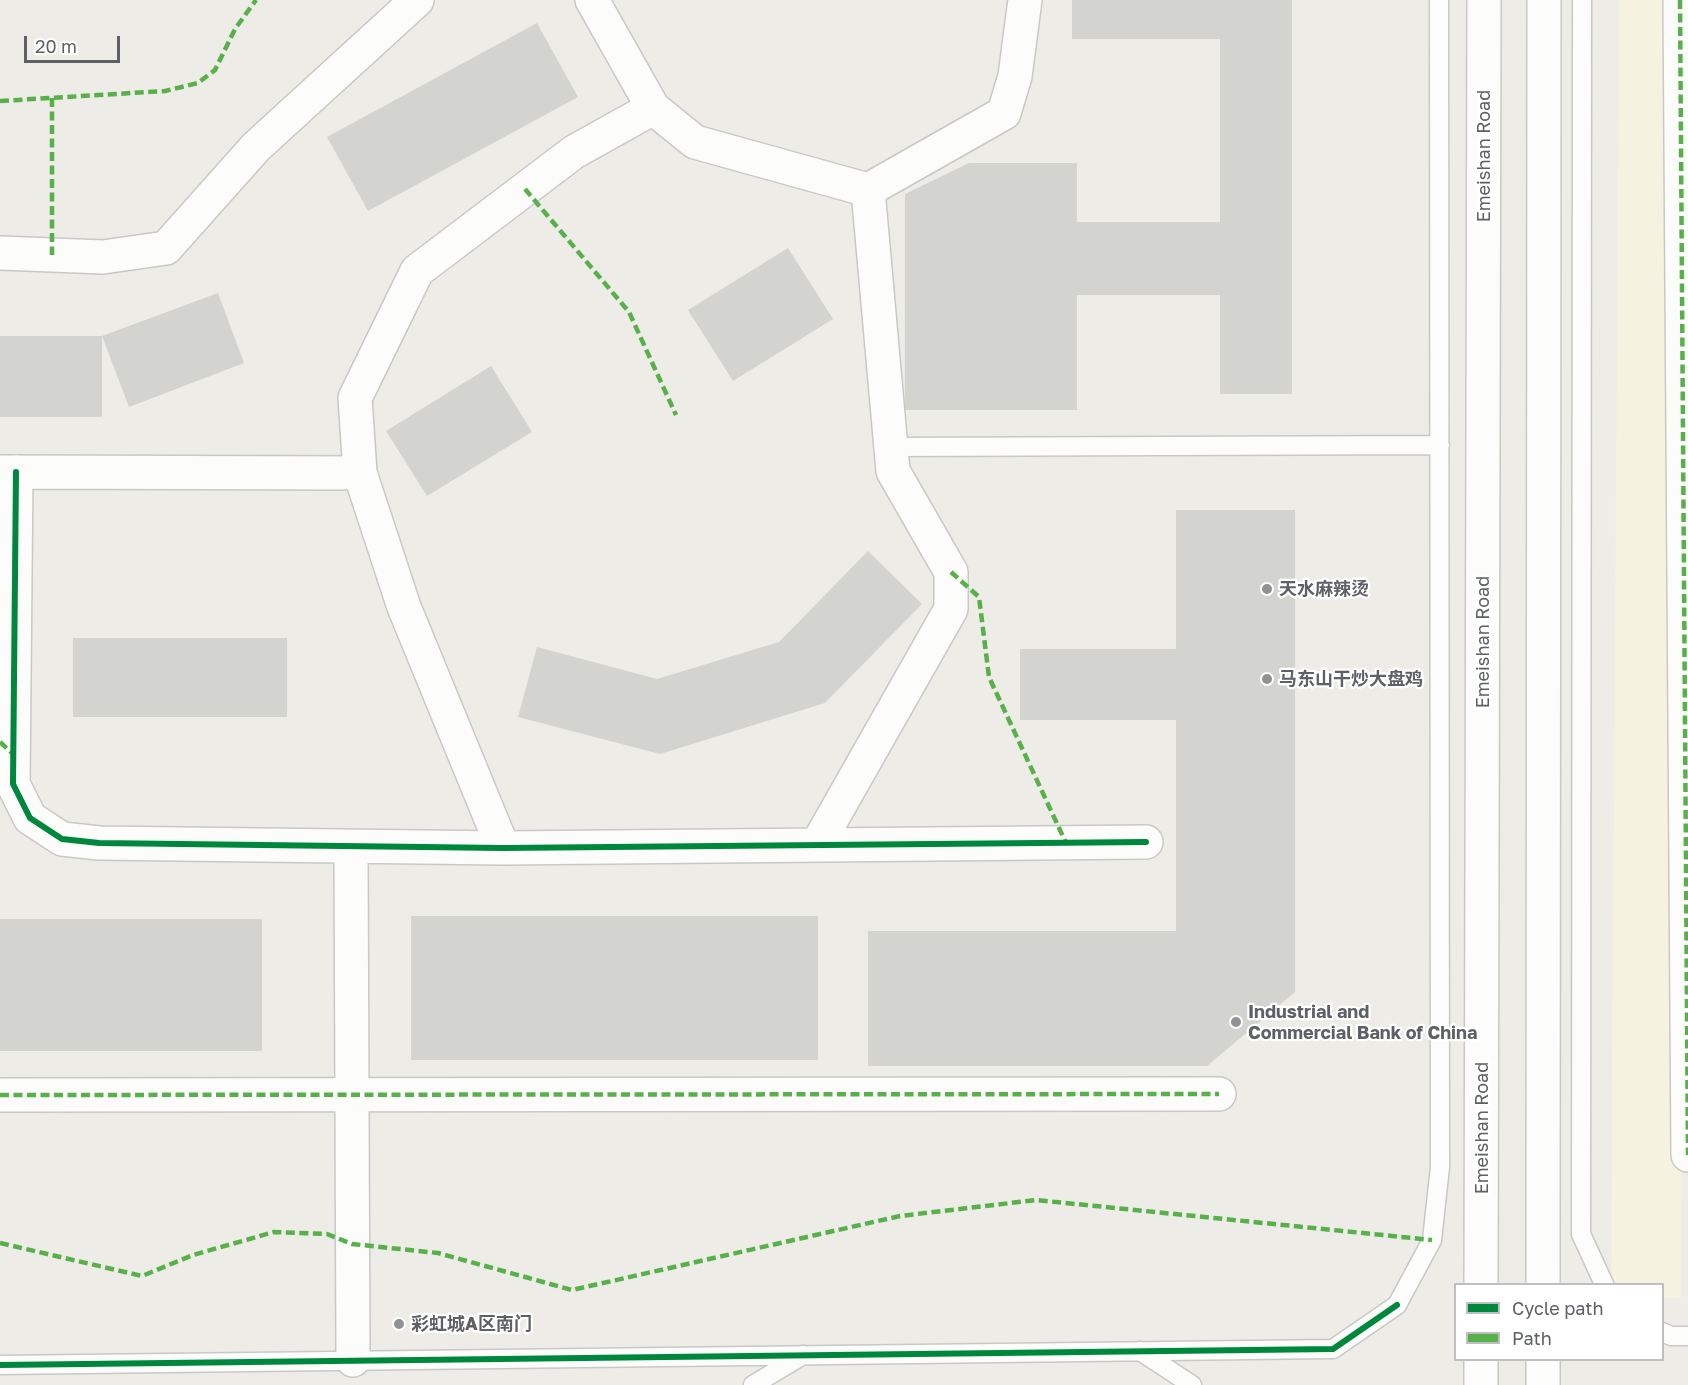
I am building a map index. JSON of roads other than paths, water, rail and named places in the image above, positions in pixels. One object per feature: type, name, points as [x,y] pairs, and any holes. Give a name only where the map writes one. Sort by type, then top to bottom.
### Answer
[{"type":"street","points":[[0,253],[103,257],[166,248],[255,147],[417,0]]},
{"type":"street","points":[[592,0],[653,108],[694,142],[868,190],[1004,113],[1015,76],[1025,0]]},
{"type":"street","name":"Emeishan Road","points":[[1481,1283],[1484,0]]},
{"type":"street","points":[[1543,1283],[1544,0]]},
{"type":"street","points":[[1680,0],[1688,1155]]},
{"type":"street","points":[[502,848],[404,607],[360,473],[355,398],[417,271],[574,152],[653,108]]},
{"type":"street","points":[[817,845],[951,609],[951,572],[893,471],[868,190]]},
{"type":"street","points":[[360,473],[8,472],[13,784],[30,818],[62,839],[99,843],[502,848],[1146,842]]},
{"type":"street","points":[[351,847],[353,1360]]},
{"type":"street","points":[[0,1095],[1219,1094]]},
{"type":"street","points":[[1481,1361],[1481,1385]]},
{"type":"street","points":[[1543,1361],[1543,1385]]},
{"type":"lane","points":[[0,1365],[1333,1349],[1396,1305],[1432,1240],[1440,1167],[1439,0]]},
{"type":"lane","points":[[1582,0],[1581,1234],[1604,1283]]},
{"type":"lane","points":[[891,447],[1440,445]]},
{"type":"lane","points":[[1664,1333],[1671,1336],[1688,1336]]},
{"type":"lane","points":[[1140,1351],[1192,1385]]},
{"type":"lane","points":[[753,1385],[804,1354]]},
{"type":"place","name":"天水麻辣烫","points":[[1267,589]]},
{"type":"place","name":"马东山干炒大盘鸡","points":[[1267,679]]},
{"type":"place","name":"Industrial and Commercial Bank of China","points":[[1236,1022]]},
{"type":"place","name":"彩虹城A区南门","points":[[399,1324]]}]
